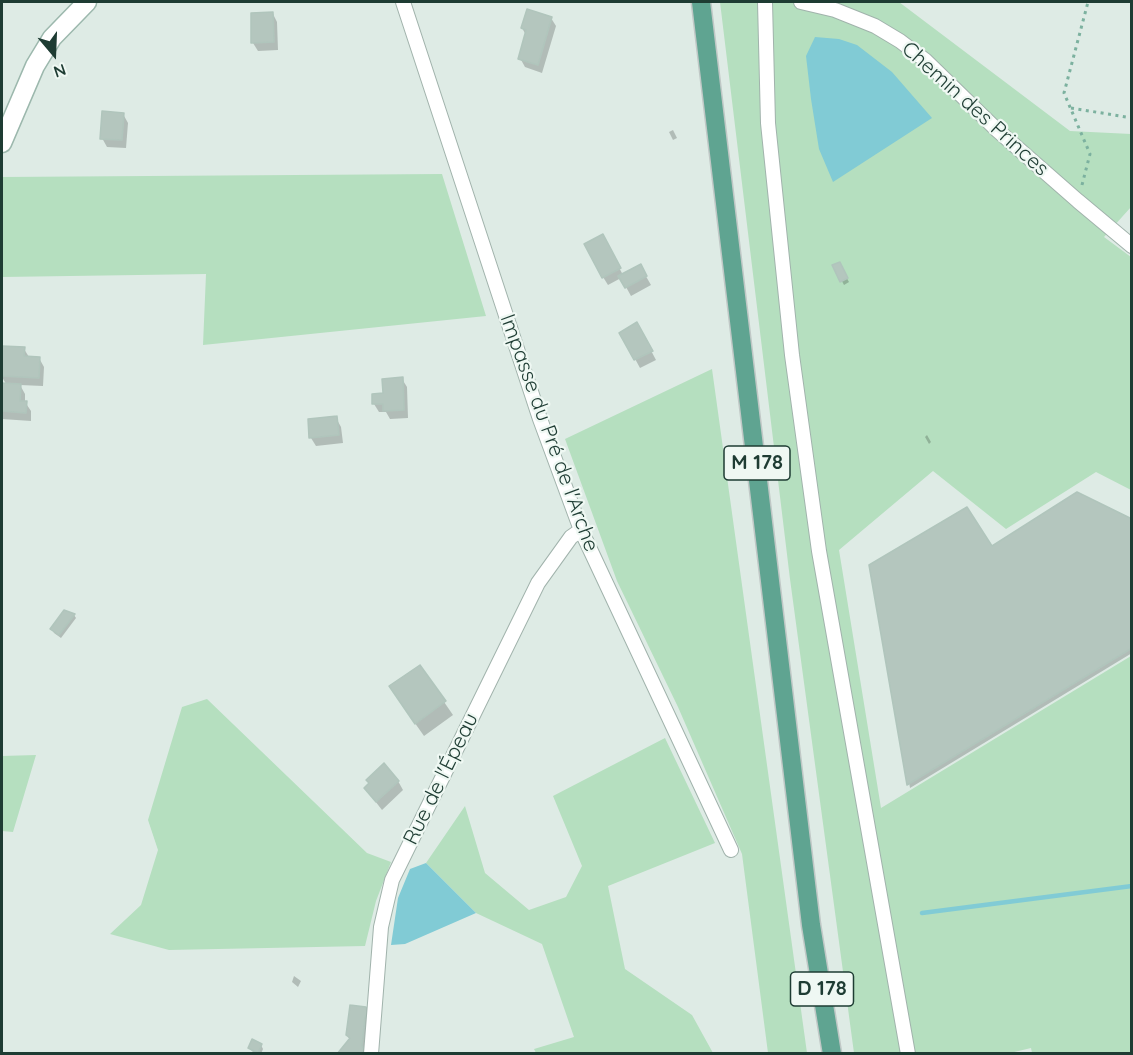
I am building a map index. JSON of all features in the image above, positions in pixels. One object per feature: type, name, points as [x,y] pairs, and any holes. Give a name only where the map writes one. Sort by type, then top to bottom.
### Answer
[{"type":"main road","points":[[2,143],[35,66],[52,38],[87,2]]},
{"type":"main road","name":"M 178","points":[[701,2],[811,925]]},
{"type":"main road","name":"D 178","points":[[811,925],[832,1053]]},
{"type":"street","name":"Impasse du Pré de l'Arche","points":[[403,2],[540,419],[581,530],[731,850]]},
{"type":"street","points":[[765,2],[768,123],[794,367],[819,550],[908,1053]]},
{"type":"street","name":"Chemin des Princes","points":[[801,2],[835,10],[875,26],[900,41],[925,60],[997,130],[1131,246]]},
{"type":"street","name":"Rue de l'Épeau","points":[[371,1053],[381,927],[392,880],[538,583],[571,537],[581,530]]},
{"type":"path","points":[[1078,201],[1090,154],[1064,93],[1088,2]]},
{"type":"path","points":[[1071,108],[1131,118]]},
{"type":"green space","points":[[720,2],[899,2],[1070,131],[1131,134],[1131,207],[1104,237],[1131,257],[1131,490],[1096,472],[1006,529],[933,471],[839,550],[881,808],[1131,656],[1131,1053],[1032,1053],[1031,1048],[1006,1054],[854,1053],[790,579]]},
{"type":"green space","points":[[442,174],[486,316],[203,345],[206,274],[2,277],[2,177]]},
{"type":"green space","points":[[712,369],[807,1053],[768,1053],[742,854],[678,707],[617,581],[565,439]]},
{"type":"green space","points":[[207,699],[367,853],[391,862],[376,901],[365,946],[169,950],[110,934],[141,905],[158,850],[148,820],[182,707]]},
{"type":"green space","points":[[665,738],[715,843],[608,886],[625,969],[692,1015],[713,1053],[536,1053],[534,1049],[574,1037],[542,944],[476,913],[426,863],[465,806],[485,873],[529,910],[566,897],[582,866],[553,796]]},
{"type":"green space","points":[[36,755],[13,832],[2,831],[2,756]]},
{"type":"water","points":[[815,37],[839,39],[857,45],[892,72],[932,118],[833,182],[819,149],[811,99],[806,56]]},
{"type":"water","points":[[426,863],[476,913],[405,944],[391,945],[398,898],[410,869]]},
{"type":"building","points":[[527,9],[552,17],[538,65],[518,59],[526,30],[521,28]]},
{"type":"building","points":[[273,12],[274,42],[251,43],[251,13]]},
{"type":"building","points":[[102,111],[124,113],[122,140],[100,139]]},
{"type":"building","points":[[603,234],[621,268],[602,278],[584,244]]},
{"type":"building","points":[[840,262],[848,278],[840,282],[832,265]]},
{"type":"building","points":[[641,264],[647,276],[625,288],[618,276]]},
{"type":"building","points":[[637,322],[653,351],[634,360],[619,333]]},
{"type":"building","points":[[2,346],[25,347],[24,356],[40,357],[39,378],[2,376]]},
{"type":"building","points":[[403,377],[404,410],[383,411],[383,404],[372,404],[372,394],[383,393],[382,379]]},
{"type":"building","points":[[2,383],[21,384],[20,401],[27,401],[26,413],[2,411]]},
{"type":"building","points":[[337,416],[339,435],[309,438],[308,419]]},
{"type":"building","points":[[1077,492],[1132,519],[1132,648],[907,785],[869,565],[967,507],[992,546]]},
{"type":"building","points":[[64,610],[75,614],[59,635],[50,629]]},
{"type":"building","points":[[420,665],[446,701],[415,724],[389,686]]},
{"type":"building","points":[[384,763],[399,781],[376,802],[364,788],[369,783],[366,780]]},
{"type":"building","points":[[350,1005],[366,1007],[368,1013],[365,1017],[362,1046],[364,1049],[360,1054],[337,1054],[350,1038],[346,1035]]},
{"type":"building","points":[[252,1039],[262,1044],[258,1053],[248,1048]]},
{"type":"waterway","points":[[922,913],[1132,886]]}]
